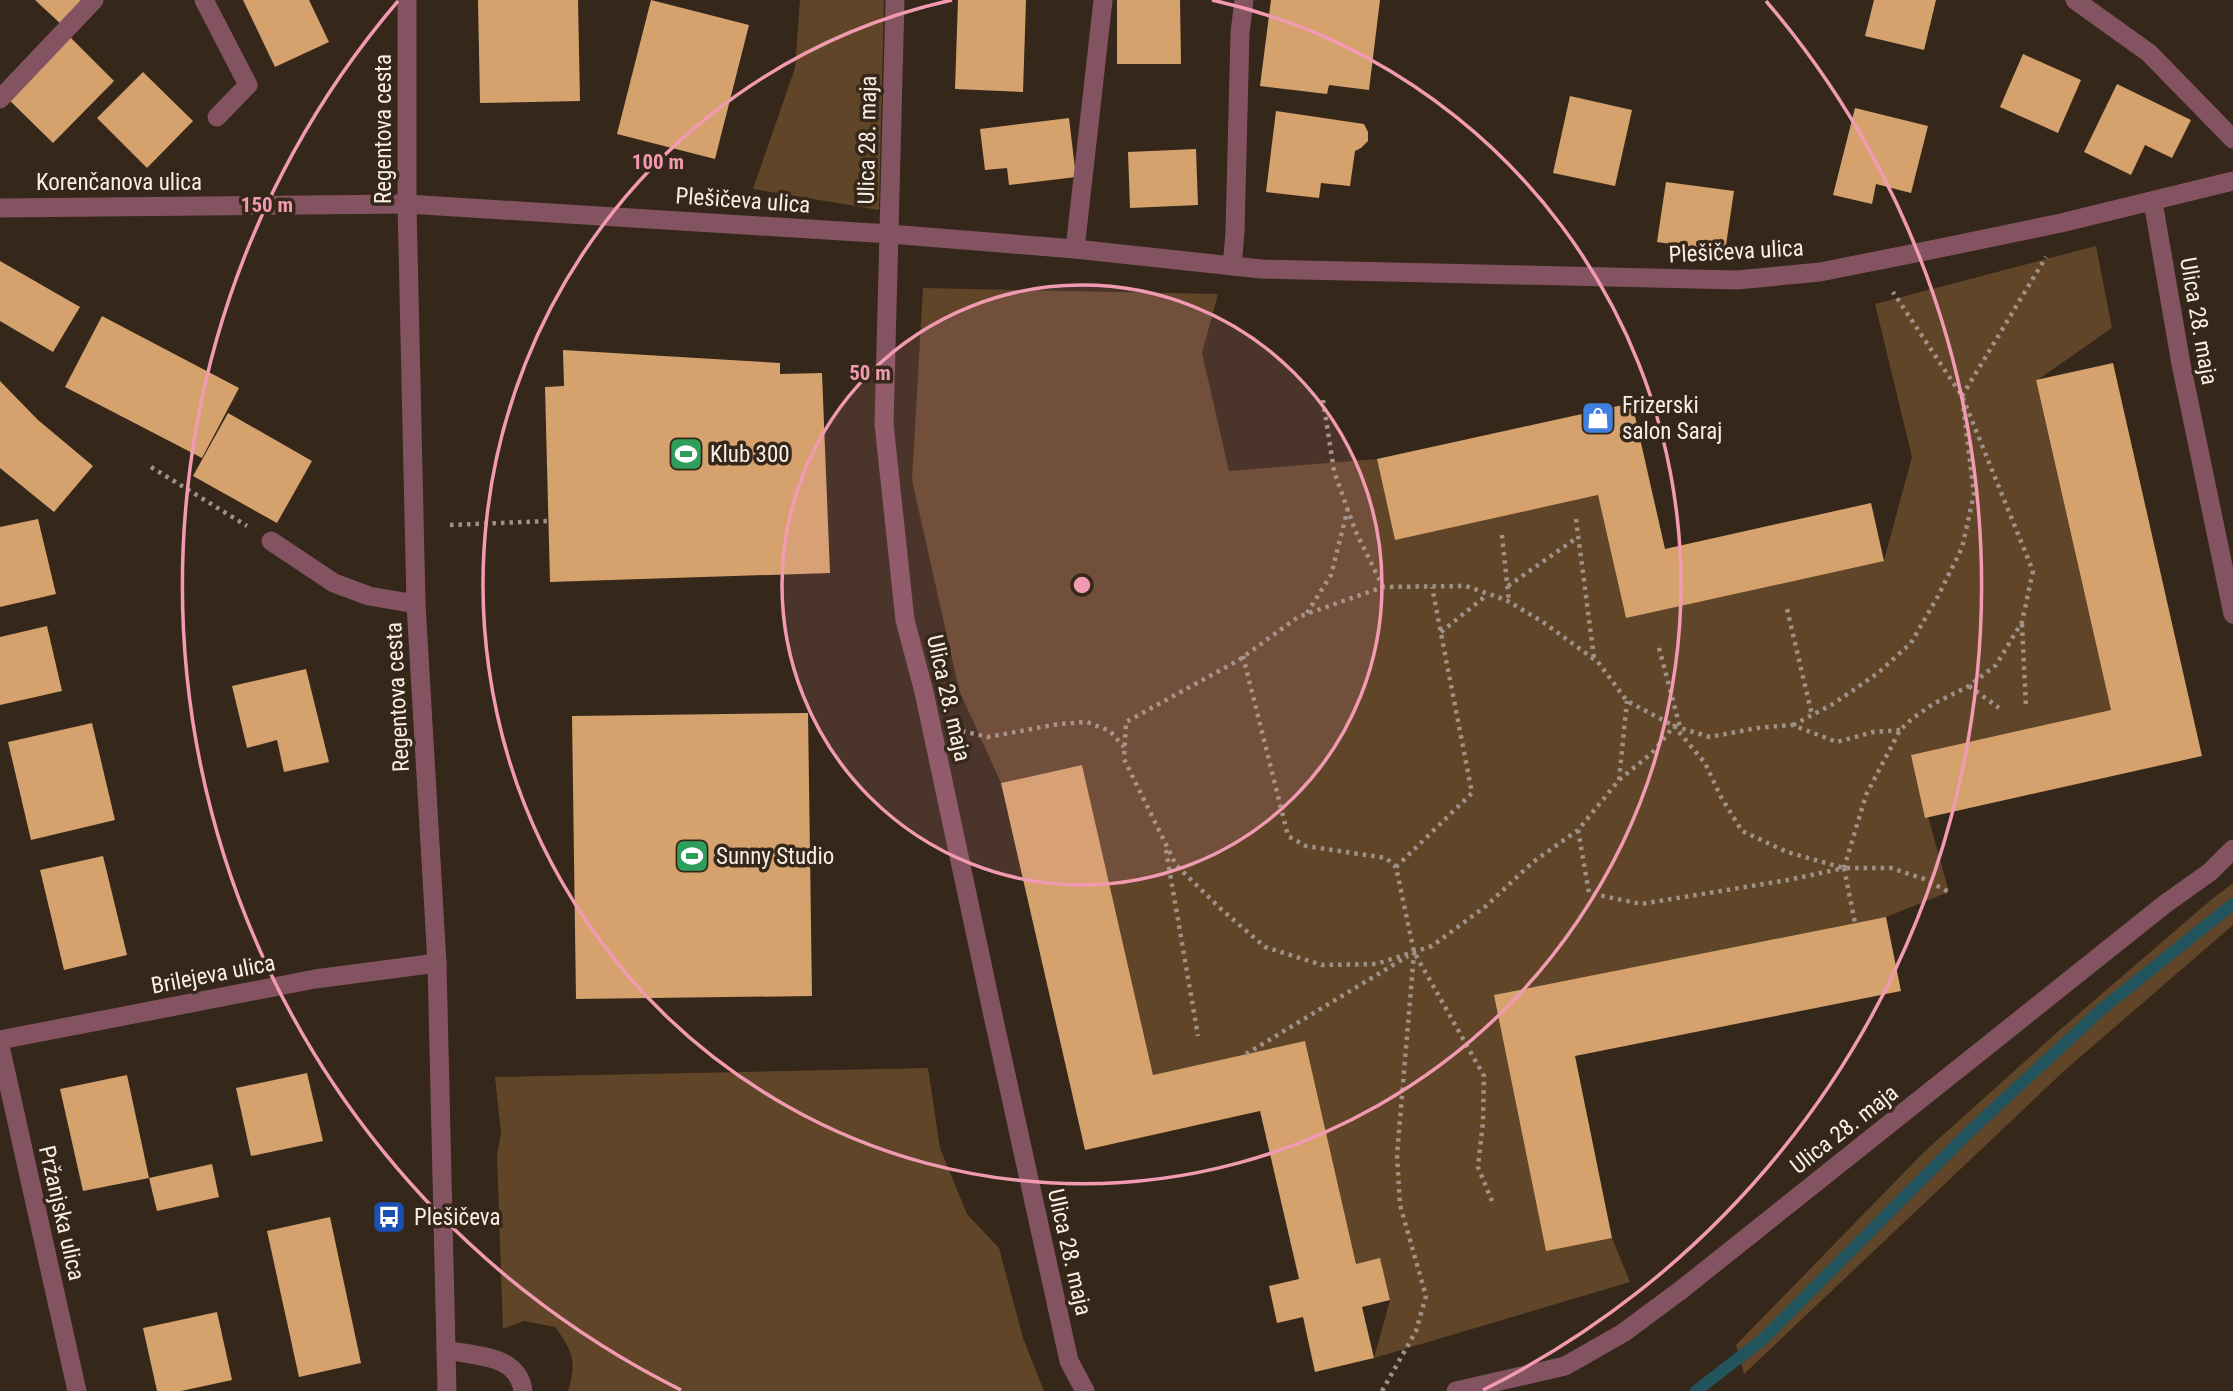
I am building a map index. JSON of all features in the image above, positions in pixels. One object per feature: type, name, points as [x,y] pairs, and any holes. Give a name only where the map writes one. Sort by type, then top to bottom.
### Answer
[{"type":"street","points":[[0,99],[94,0]]},
{"type":"street","points":[[204,0],[248,85],[217,117]]},
{"type":"street","name":"Regentova cesta","points":[[407,0],[407,204],[416,604],[436,963],[447,1391]]},
{"type":"street","name":"Ulica 28. maja","points":[[895,0],[884,424],[905,620],[925,692],[1069,1361],[1085,1391]]},
{"type":"street","points":[[1075,249],[1103,0]]},
{"type":"street","points":[[1232,266],[1240,33],[1244,0]]},
{"type":"street","points":[[2075,0],[2149,53],[2233,139]]},
{"type":"street","name":"Plešičeva ulica","points":[[407,204],[890,234],[1075,249],[1261,269],[1737,281],[1820,272],[2035,228],[2233,181]]},
{"type":"street","name":"Ulica 28. maja","points":[[2153,202],[2180,364],[2233,614]]},
{"type":"street","name":"Korenčanova ulica","points":[[0,208],[407,204]]},
{"type":"street","points":[[271,541],[334,583],[369,596],[416,604]]},
{"type":"street","name":"Ulica 28. maja","points":[[1456,1391],[1565,1366],[1623,1334],[2165,904],[2210,872],[2233,849]]},
{"type":"street","name":"Brilejeva ulica","points":[[0,1043],[315,979],[436,963]]},
{"type":"street","name":"Pržanjska ulica","points":[[0,1043],[77,1391]]},
{"type":"street","points":[[446,1350],[499,1360],[515,1370],[523,1391]]},
{"type":"path","points":[[1677,727],[1652,753],[1619,780],[1578,830],[1533,862],[1486,906],[1432,946],[1376,964],[1322,965],[1265,947],[1176,865],[1124,759],[1126,722],[1243,656],[1298,617],[1383,587],[1466,586],[1509,603],[1543,622],[1594,659],[1627,701],[1677,727],[1710,737],[1793,725],[1833,704],[1878,673],[1911,643],[1962,548],[1974,494],[1962,396],[2047,256]]},
{"type":"path","points":[[1894,292],[1962,396],[2033,570],[2022,622],[2026,707]]},
{"type":"path","points":[[1322,400],[1335,471],[1355,530],[1383,587]]},
{"type":"path","points":[[151,467],[271,541]]},
{"type":"path","points":[[1307,614],[1331,575],[1348,508]]},
{"type":"path","points":[[1576,519],[1594,659]]},
{"type":"path","points":[[450,525],[548,521]]},
{"type":"path","points":[[1502,535],[1509,603]]},
{"type":"path","points":[[1508,586],[1578,537]]},
{"type":"path","points":[[1396,867],[1472,793],[1432,587]]},
{"type":"path","points":[[1441,632],[1488,594]]},
{"type":"path","points":[[1787,609],[1812,715]]},
{"type":"path","points":[[1855,923],[1844,867],[1866,795],[1900,730],[1933,704],[1969,686],[1996,665],[2022,622]]},
{"type":"path","points":[[1659,648],[1677,727],[1705,763],[1721,797],[1742,831],[1787,852],[1844,867],[1891,868],[1924,878],[1949,892]]},
{"type":"path","points":[[1243,656],[1288,836],[1306,846],[1386,858],[1396,867],[1414,952],[1397,1155],[1400,1205],[1426,1296],[1416,1331],[1382,1391]]},
{"type":"path","points":[[1969,686],[1999,708]]},
{"type":"path","points":[[1619,780],[1627,701]]},
{"type":"path","points":[[958,730],[988,737],[1059,724],[1087,722],[1110,731],[1125,748]]},
{"type":"path","points":[[1793,725],[1838,742],[1873,732],[1900,730]]},
{"type":"path","points":[[1578,830],[1589,893],[1641,904],[1788,880],[1844,867]]},
{"type":"path","points":[[1166,845],[1198,1036]]},
{"type":"path","points":[[1246,1054],[1414,952]]},
{"type":"path","points":[[1414,952],[1484,1076],[1478,1167],[1492,1201]]},
{"type":"shaded area","points":[[800,0],[884,0],[879,210],[753,189],[795,68]]},
{"type":"shaded area","points":[[2096,246],[2112,328],[2036,381],[2111,710],[1911,755],[1949,892],[1886,917],[1495,995],[1612,1238],[1630,1282],[1374,1358],[1390,1300],[1380,1259],[1356,1264],[1305,1042],[1153,1075],[1082,765],[1001,783],[959,690],[912,480],[923,288],[1218,294],[1202,353],[1229,471],[1377,459],[1395,539],[1598,495],[1626,618],[1884,560],[1912,457],[1875,304]]},
{"type":"shaded area","points":[[2233,883],[2233,925],[2064,1071],[1744,1374],[1736,1345],[1924,1152],[2062,1028]]},
{"type":"shaded area","points":[[928,1068],[940,1148],[967,1214],[999,1248],[1023,1338],[1044,1391],[568,1391],[572,1357],[555,1327],[524,1321],[503,1329],[497,1154],[501,1134],[495,1077]]},
{"type":"building","points":[[35,0],[85,0],[62,25]]},
{"type":"building","points":[[243,0],[309,0],[329,42],[275,67]]},
{"type":"building","points":[[478,0],[578,0],[580,101],[480,103]]},
{"type":"building","points":[[651,0],[749,25],[715,159],[617,134]]},
{"type":"building","points":[[958,0],[1026,0],[1023,92],[955,89]]},
{"type":"building","points":[[1117,0],[1180,0],[1181,64],[1117,64]]},
{"type":"building","points":[[1271,0],[1380,0],[1369,90],[1329,85],[1327,94],[1260,86]]},
{"type":"building","points":[[1874,0],[1936,0],[1924,50],[1865,36]]},
{"type":"building","points":[[61,28],[114,81],[53,143],[0,91]]},
{"type":"building","points":[[2023,54],[2081,80],[2058,133],[2000,107]]},
{"type":"building","points":[[143,72],[193,121],[147,168],[97,118]]},
{"type":"building","points":[[2117,84],[2191,120],[2172,158],[2145,145],[2131,175],[2084,152]]},
{"type":"building","points":[[1570,96],[1632,110],[1615,186],[1553,173]]},
{"type":"building","points":[[1855,108],[1928,126],[1911,193],[1876,184],[1872,204],[1833,195]]},
{"type":"building","points":[[1276,111],[1364,124],[1368,141],[1355,151],[1350,186],[1321,183],[1319,198],[1266,192]]},
{"type":"building","points":[[1069,118],[1076,177],[1009,185],[1007,168],[985,170],[980,129]]},
{"type":"building","points":[[1196,149],[1198,205],[1130,208],[1128,152]]},
{"type":"building","points":[[1666,182],[1734,191],[1725,252],[1657,242]]},
{"type":"building","points":[[0,261],[80,307],[53,352],[0,321]]},
{"type":"building","points":[[102,316],[239,388],[202,458],[65,387]]},
{"type":"building","name":"Klub 300","points":[[563,350],[780,363],[780,374],[822,373],[830,573],[550,582],[545,387],[564,386]]},
{"type":"building","points":[[2113,363],[2202,756],[1925,818],[1911,755],[2111,710],[2036,380]]},
{"type":"building","points":[[0,381],[38,420],[93,466],[54,512],[0,468]]},
{"type":"building","points":[[1632,403],[1665,549],[1871,503],[1884,561],[1626,618],[1598,495],[1395,540],[1377,459]]},
{"type":"building","points":[[228,413],[312,461],[277,523],[193,476]]},
{"type":"building","points":[[38,519],[56,594],[0,607],[0,527]]},
{"type":"building","points":[[47,626],[62,691],[0,705],[0,637]]},
{"type":"building","points":[[306,669],[329,762],[284,772],[277,740],[247,748],[232,686]]},
{"type":"building","name":"Sunny Studio","points":[[808,713],[812,996],[576,999],[572,716]]},
{"type":"building","points":[[92,723],[115,820],[31,840],[8,742]]},
{"type":"building","points":[[1082,765],[1153,1075],[1305,1041],[1356,1264],[1380,1258],[1390,1300],[1362,1307],[1374,1358],[1315,1372],[1303,1317],[1277,1323],[1269,1286],[1299,1279],[1260,1111],[1085,1150],[1001,783]]},
{"type":"building","points":[[103,856],[127,955],[64,970],[40,870]]},
{"type":"building","points":[[1886,917],[1901,991],[1575,1056],[1612,1238],[1546,1251],[1494,995]]},
{"type":"building","points":[[307,1073],[323,1141],[251,1156],[236,1088]]},
{"type":"building","points":[[127,1075],[149,1178],[83,1191],[60,1089]]},
{"type":"building","points":[[212,1164],[219,1197],[157,1211],[149,1178]]},
{"type":"building","points":[[330,1217],[361,1363],[299,1377],[267,1231]]},
{"type":"building","points":[[217,1312],[232,1380],[181,1391],[157,1391],[143,1328]]},
{"type":"waterway","points":[[1696,1391],[1762,1340],[1970,1131],[2103,1008],[2233,904]]},
{"type":"place","name":"Frizerski salon Saraj","points":[[1598,418]]},
{"type":"place","name":"Klub 300","points":[[686,454]]},
{"type":"place","name":"Sunny Studio","points":[[692,856]]},
{"type":"place","name":"Plešičeva","points":[[389,1217]]}]
